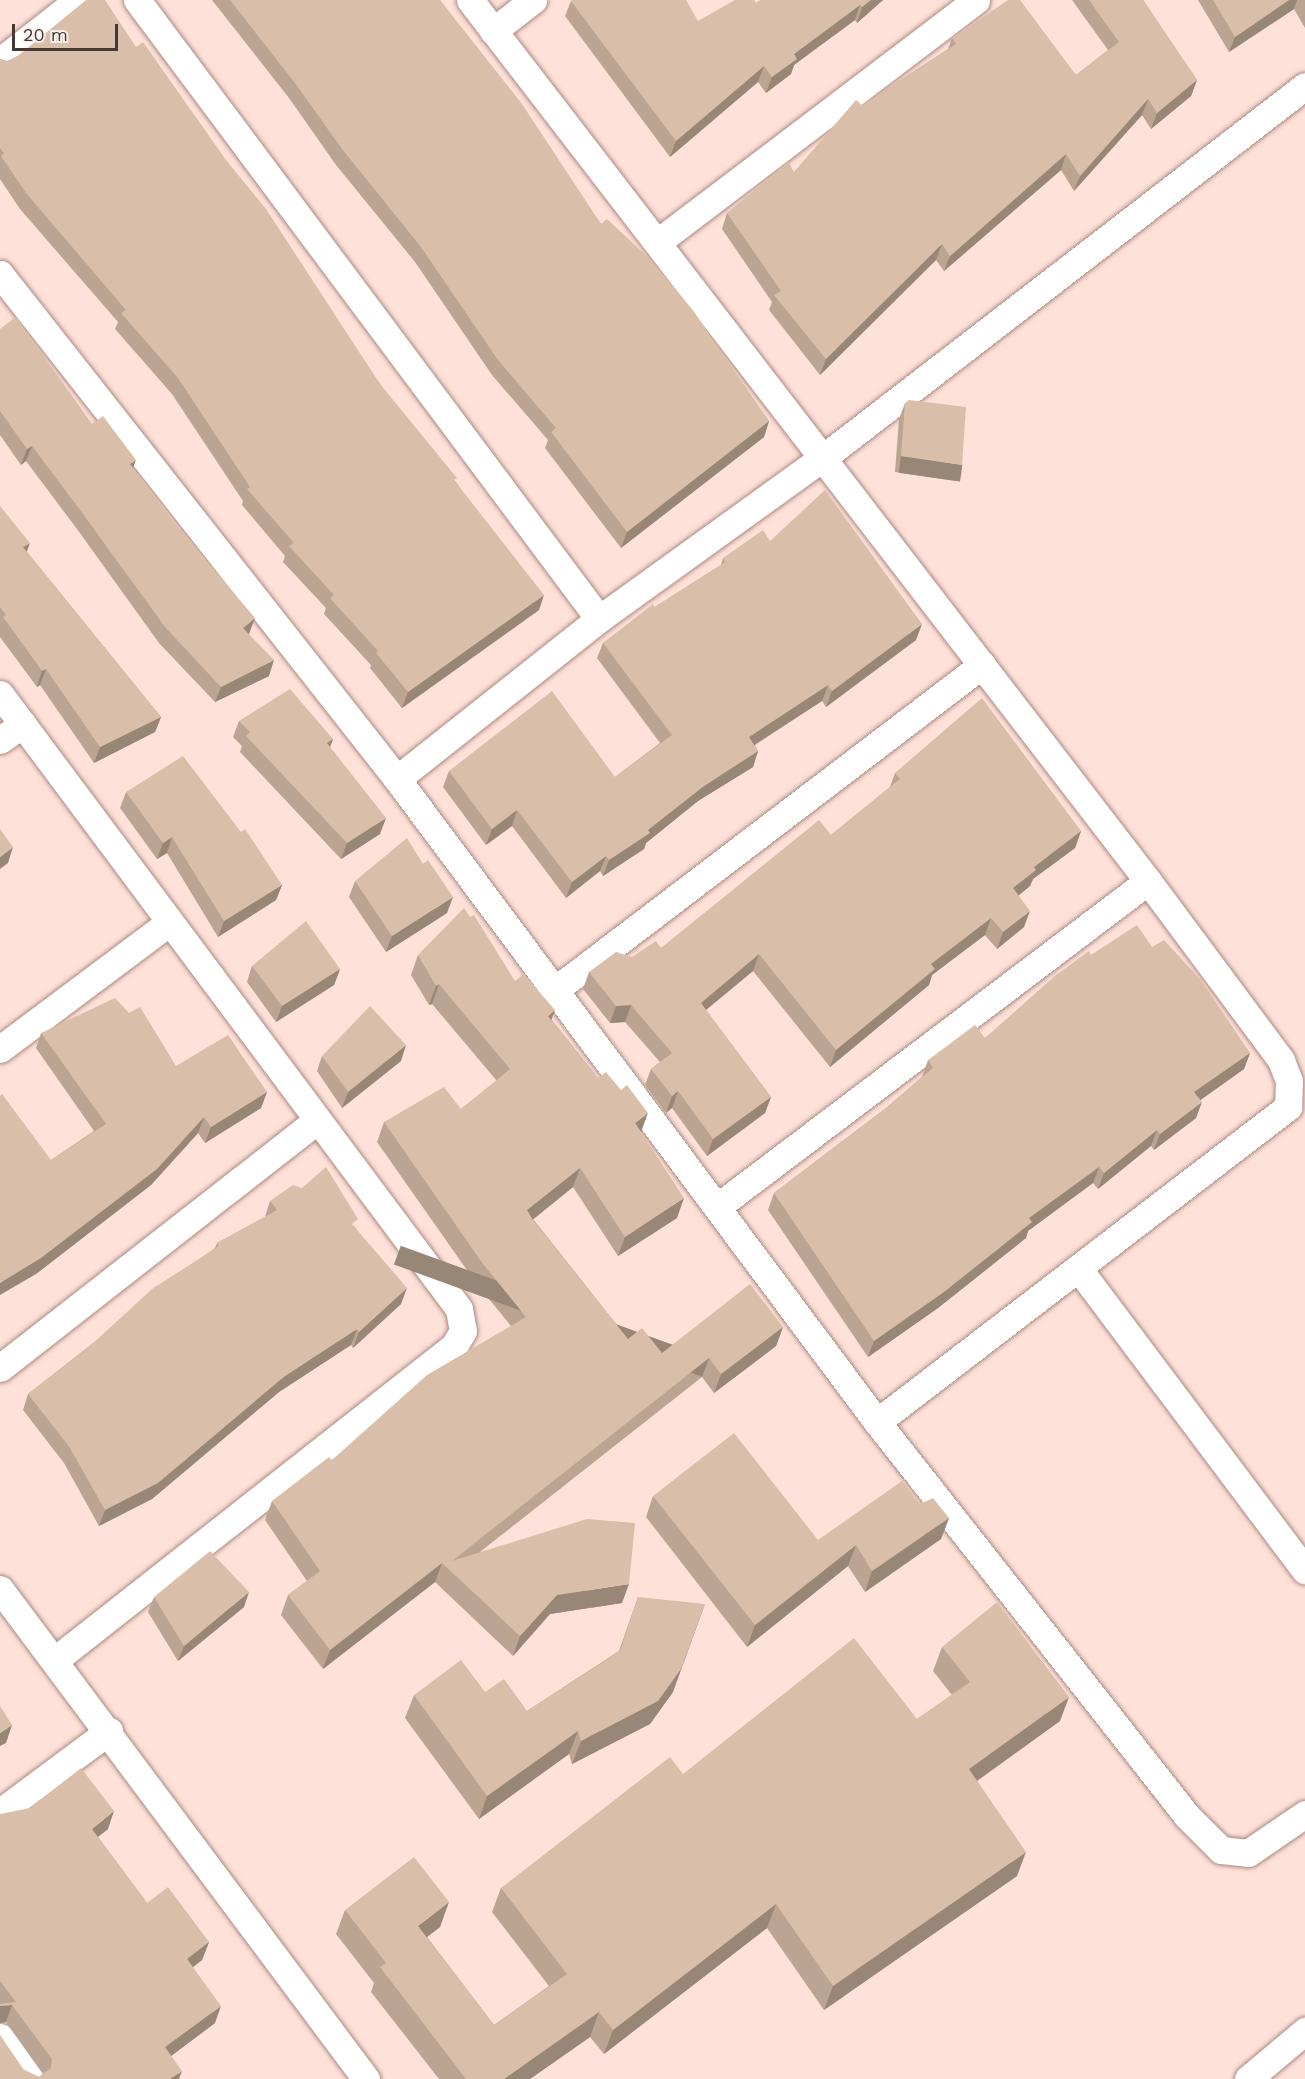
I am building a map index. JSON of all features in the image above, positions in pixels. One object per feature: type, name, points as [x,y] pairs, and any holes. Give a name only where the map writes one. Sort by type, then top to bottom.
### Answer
[{"type":"street","points":[[0,61],[78,0]]},
{"type":"street","points":[[137,0],[599,619]]},
{"type":"street","points":[[470,0],[659,241],[1148,881],[1281,1060],[1289,1081],[1288,1107],[877,1422]]},
{"type":"street","points":[[494,31],[532,0]]},
{"type":"street","points":[[659,241],[976,0]]},
{"type":"street","points":[[397,778],[599,619],[824,457],[1305,86]]},
{"type":"street","points":[[0,274],[397,778],[877,1422],[1186,1815],[1221,1850],[1248,1853],[1305,1814]]},
{"type":"street","points":[[555,990],[982,664]]},
{"type":"street","points":[[0,694],[459,1310],[463,1331],[454,1346],[55,1660]]},
{"type":"street","points":[[0,740],[23,724]]},
{"type":"street","points":[[717,1207],[1148,881]]},
{"type":"street","points":[[0,1049],[170,922]]},
{"type":"street","points":[[0,1368],[317,1120]]},
{"type":"street","points":[[1078,1268],[1305,1570]]},
{"type":"street","points":[[0,1589],[109,1731],[366,2079]]},
{"type":"street","points":[[0,1812],[109,1731]]},
{"type":"street","points":[[1248,2079],[1305,2031]]},
{"type":"street","points":[[0,2037],[30,2079]]},
{"type":"building","points":[[86,0],[105,0],[136,47],[143,42],[226,160],[266,209],[380,384],[457,478],[454,480],[544,595],[408,692],[376,653],[378,651],[330,598],[334,595],[289,546],[294,543],[247,489],[250,487],[178,378],[121,313],[126,310],[26,193],[1,156],[4,153],[0,148],[0,59],[7,61],[19,55]]},
{"type":"building","points":[[230,0],[440,0],[522,104],[601,224],[607,219],[651,260],[692,309],[769,421],[627,532],[551,432],[556,428],[498,360],[421,247],[342,149],[295,83]]},
{"type":"building","points":[[572,0],[686,0],[698,21],[735,0],[754,0],[756,3],[761,0],[871,0],[862,7],[860,5],[794,54],[797,59],[772,77],[764,66],[676,141]]},
{"type":"building","points":[[1008,0],[1020,0],[1076,75],[1119,42],[1089,0],[1143,0],[1197,80],[1157,113],[1148,99],[1080,176],[1066,154],[950,256],[942,244],[826,359],[774,295],[781,291],[727,213],[788,162],[794,172],[856,100],[862,105],[956,44],[952,38]]},
{"type":"building","points":[[1213,0],[1289,0],[1235,37]]},
{"type":"building","points":[[16,317],[92,424],[103,416],[136,460],[130,464],[175,523],[255,618],[243,628],[274,660],[221,687],[165,627],[32,446],[27,449],[0,411],[0,329]]},
{"type":"building","points":[[909,400],[966,407],[962,465],[901,456],[905,403]]},
{"type":"building","points":[[825,490],[922,624],[832,691],[828,685],[749,737],[758,751],[704,786],[648,830],[650,833],[609,860],[606,856],[572,882],[517,810],[492,829],[449,771],[552,691],[615,777],[672,735],[603,643],[653,604],[655,607],[725,562],[723,558],[763,530],[770,541]]},
{"type":"building","points":[[0,506],[30,543],[23,547],[161,717],[100,747],[46,669],[42,671],[3,617],[6,615],[0,607]]},
{"type":"building","points":[[290,689],[333,739],[327,743],[386,818],[347,843],[246,736],[250,732],[239,721]]},
{"type":"building","points":[[982,698],[1081,831],[1034,867],[1036,870],[1013,888],[1030,911],[1003,932],[991,918],[931,964],[935,969],[836,1050],[759,954],[701,1003],[771,1097],[713,1139],[678,1091],[672,1096],[651,1069],[672,1053],[631,1005],[616,1006],[589,972],[616,952],[632,957],[656,941],[661,948],[819,820],[831,835],[900,779],[895,773]]},
{"type":"building","points":[[183,756],[241,832],[245,829],[282,885],[224,921],[172,837],[163,843],[126,792]]},
{"type":"building","points":[[0,829],[13,847],[0,857]]},
{"type":"building","points":[[407,838],[423,864],[428,860],[453,897],[392,936],[355,881]]},
{"type":"building","points":[[464,908],[470,917],[474,915],[515,981],[524,974],[555,1010],[548,1016],[598,1078],[606,1072],[621,1090],[627,1085],[648,1113],[635,1123],[684,1198],[625,1237],[580,1168],[527,1210],[533,1220],[628,1339],[642,1328],[662,1353],[750,1284],[783,1327],[721,1374],[709,1358],[452,1561],[587,1519],[635,1523],[629,1584],[557,1595],[520,1636],[442,1563],[330,1650],[288,1595],[320,1571],[272,1501],[329,1457],[332,1460],[427,1375],[526,1317],[483,1264],[384,1122],[444,1087],[461,1109],[510,1069],[439,984],[436,986],[418,955]]},
{"type":"building","points":[[306,921],[340,969],[282,1006],[252,966]]},
{"type":"building","points":[[1137,925],[1152,947],[1164,940],[1201,980],[1250,1053],[1194,1092],[1202,1102],[1160,1134],[1157,1130],[1104,1173],[1099,1167],[1029,1218],[1032,1222],[944,1292],[874,1341],[774,1193],[886,1108],[933,1068],[928,1060],[975,1025],[985,1038],[1056,975],[1089,951],[1091,955]]},
{"type":"building","points":[[115,998],[129,1013],[140,1007],[176,1066],[228,1035],[267,1092],[211,1127],[204,1117],[157,1169],[41,1258],[0,1283],[0,1096],[2,1094],[51,1160],[106,1124],[41,1033]]},
{"type":"building","points":[[370,1006],[406,1045],[348,1092],[322,1056]]},
{"type":"building","points":[[326,1167],[358,1219],[352,1224],[407,1288],[359,1332],[357,1329],[285,1376],[158,1483],[105,1510],[70,1448],[28,1394],[89,1347],[152,1289],[219,1246],[217,1243],[277,1210],[270,1201],[293,1185],[302,1188]]},
{"type":"building","points":[[734,1433],[818,1540],[902,1481],[920,1504],[933,1498],[949,1518],[872,1571],[856,1545],[755,1625],[653,1496]]},
{"type":"building","points":[[210,1551],[249,1592],[184,1646],[154,1597]]},
{"type":"building","points":[[638,1597],[705,1604],[681,1669],[658,1701],[581,1741],[578,1731],[487,1796],[414,1695],[461,1660],[485,1692],[504,1679],[527,1711],[620,1651]]},
{"type":"building","points":[[997,1602],[1069,1697],[969,1769],[1026,1852],[833,1986],[776,1904],[613,2030],[599,2012],[504,2079],[466,2079],[380,1967],[386,1963],[345,1910],[414,1857],[449,1902],[418,1926],[494,2025],[567,1974],[501,1888],[670,1757],[683,1774],[854,1638],[917,1719],[970,1682],[942,1647]]},
{"type":"building","points":[[0,1706],[12,1725],[0,1733]]},
{"type":"building","points":[[81,1768],[114,1811],[92,1829],[147,1903],[168,1887],[209,1942],[187,1959],[221,2006],[165,2047],[182,2071],[170,2079],[0,2079],[0,2035],[24,2070],[39,2077],[51,2068],[52,2059],[12,2005],[0,2006],[0,2004],[16,2002],[0,1981],[0,1814],[30,1808]]}]
